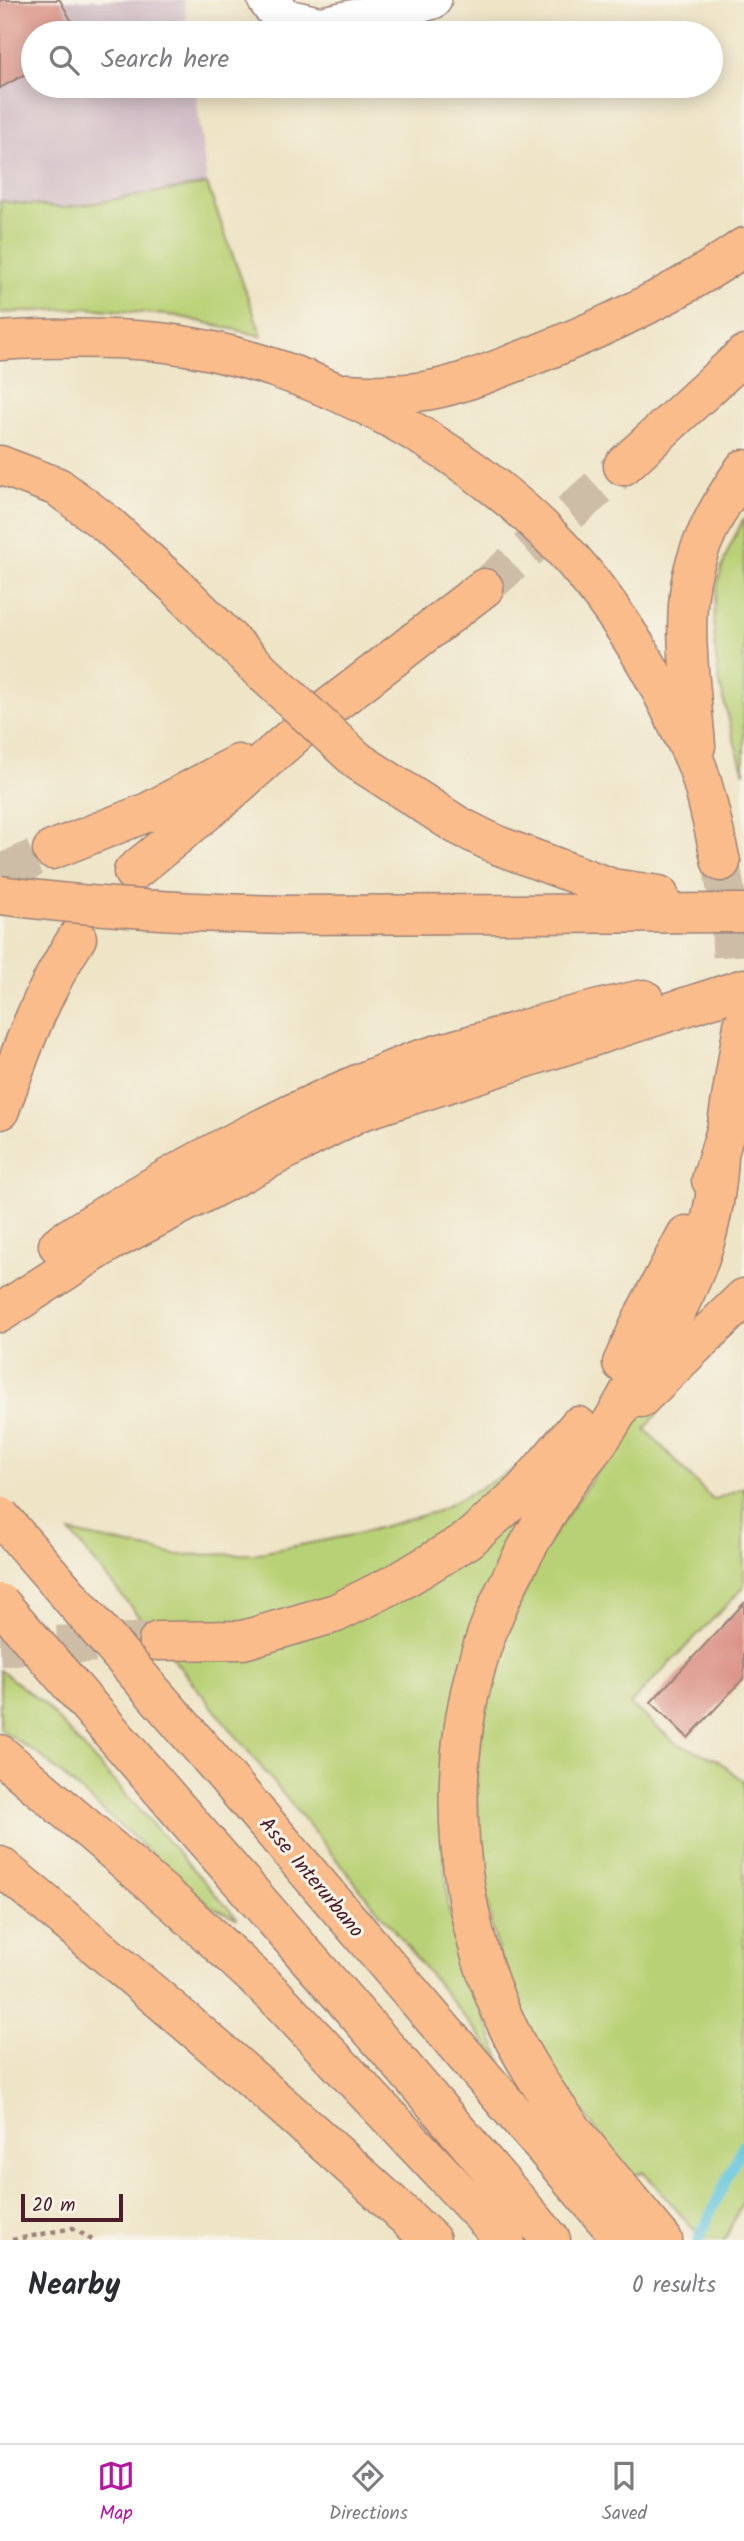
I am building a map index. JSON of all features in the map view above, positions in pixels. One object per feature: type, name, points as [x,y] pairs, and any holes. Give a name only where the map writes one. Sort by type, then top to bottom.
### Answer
[{"type":"highway","points":[[337,393],[385,396],[433,389],[495,370],[551,349],[650,305],[744,247]]},
{"type":"highway","points":[[0,341],[84,338],[160,343],[237,358],[337,393],[400,425],[454,458],[509,499],[586,576],[620,620],[651,669],[698,769]]},
{"type":"highway","points":[[713,382],[744,346]]},
{"type":"highway","points":[[623,466],[744,355]]},
{"type":"highway","points":[[0,466],[58,487],[107,524],[177,587],[257,667],[358,761],[457,825],[497,845],[612,888],[744,908]]},
{"type":"highway","points":[[721,862],[698,769],[688,623],[694,565],[727,493],[744,469]]},
{"type":"highway","points":[[133,872],[301,729],[484,588]]},
{"type":"highway","points":[[52,850],[148,812],[301,729]]},
{"type":"highway","points":[[0,895],[160,912],[288,915],[744,913]]},
{"type":"highway","points":[[0,1110],[54,972],[77,938]]},
{"type":"highway","points":[[0,1282],[113,1209],[222,1147],[321,1100],[415,1061],[578,1013],[692,988],[744,981]]},
{"type":"highway","points":[[0,1312],[110,1242],[359,1112],[744,988]]},
{"type":"highway","points":[[158,1641],[243,1640],[336,1613],[402,1580],[468,1540],[542,1471],[569,1439],[626,1359],[646,1311],[674,1262],[705,1196],[719,1157],[734,1091],[743,1025]]},
{"type":"highway","points":[[607,1431],[687,1294],[709,1234],[717,1197],[719,1157]]},
{"type":"highway","points":[[663,2240],[553,2102],[526,2062],[505,2021],[488,1979],[474,1928],[459,1827],[458,1779],[463,1722],[477,1662],[495,1612],[566,1483],[607,1431],[744,1298]]},
{"type":"highway","name":"Asse Interurbano","points":[[0,1516],[622,2240]]},
{"type":"highway","points":[[0,1603],[551,2240]]},
{"type":"highway","points":[[0,1754],[178,1906],[275,1996],[505,2240]]},
{"type":"highway","points":[[0,1782],[183,1934],[264,2008],[366,2091]]},
{"type":"highway","points":[[0,1866],[144,1985],[332,2147],[431,2240]]},
{"type":"street","points":[[267,0],[289,19],[298,21]]},
{"type":"street","points":[[344,21],[432,0]]},
{"type":"path","points":[[12,2240],[73,2228],[92,2240]]},
{"type":"shaded area","points":[[0,0],[184,0],[187,21],[21,21],[21,98],[196,98],[207,184],[64,208],[0,201]]},
{"type":"green space","points":[[207,184],[262,336],[177,316],[88,308],[0,313],[0,201],[64,208]]},
{"type":"green space","points":[[744,518],[744,773],[719,677],[714,627],[721,570]]},
{"type":"green space","points":[[651,1403],[658,1413],[645,1429],[713,1500],[744,1487],[744,1587],[630,1704],[677,1744],[716,1759],[744,1782],[744,2198],[725,2240],[703,2240],[644,2172],[631,2176],[548,2066],[517,2017],[494,1936],[480,1864],[476,1779],[486,1705],[507,1633],[541,1554],[596,1473]]},
{"type":"green space","points":[[559,1445],[561,1452],[508,1543],[443,1845],[449,1911],[472,1984],[502,2063],[70,1532],[176,1555],[254,1554],[357,1534],[438,1511]]},
{"type":"green space","points":[[0,1670],[44,1704],[238,1919],[212,1907],[43,1758],[0,1729]]},
{"type":"building","points":[[0,0],[60,0],[71,21],[21,21],[21,77],[0,88]]},
{"type":"building","points":[[744,1603],[744,1678],[688,1738],[651,1702]]},
{"type":"waterway","points":[[698,2240],[744,2143]]},
{"type":"tunnel","points":[[484,588],[623,466]]},
{"type":"tunnel","points":[[0,874],[52,850]]},
{"type":"tunnel","points":[[721,862],[729,911],[734,996],[742,1023]]},
{"type":"tunnel","points":[[0,1647],[158,1641]]}]
